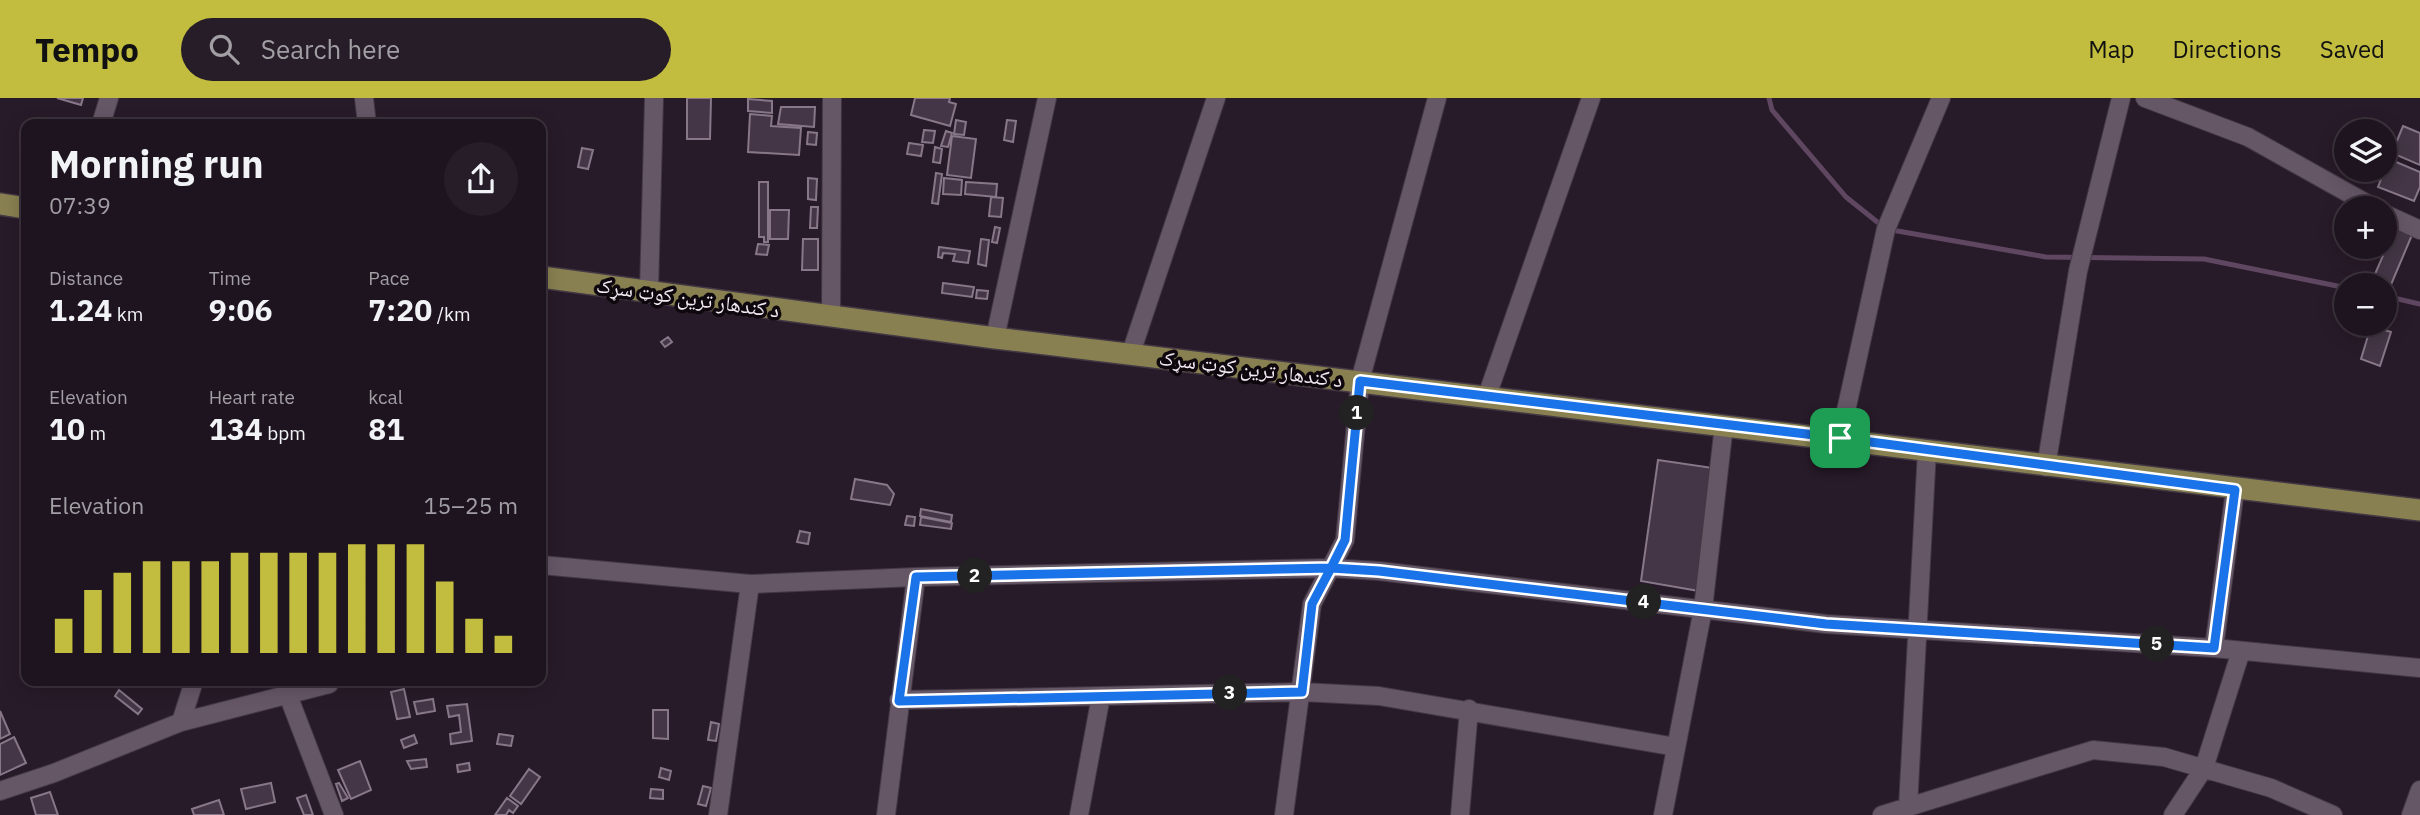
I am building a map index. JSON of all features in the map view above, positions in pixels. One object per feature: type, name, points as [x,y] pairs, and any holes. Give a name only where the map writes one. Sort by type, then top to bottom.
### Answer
[{"type":"main road","points":[[0,204],[21,207]]},
{"type":"main road","name":"د کندهار ترين کوټ سړک","points":[[546,278],[995,338],[1840,438],[2235,490],[2420,510]]},
{"type":"street","points":[[103,119],[109,98]]},
{"type":"street","points":[[364,98],[366,119]]},
{"type":"street","points":[[649,291],[654,98]]},
{"type":"street","points":[[831,316],[832,98]]},
{"type":"street","points":[[995,338],[1047,98]]},
{"type":"street","points":[[1131,353],[1216,98]]},
{"type":"street","points":[[1284,815],[1312,604],[1345,540],[1360,381],[1437,98]]},
{"type":"street","points":[[1487,396],[1591,98]]},
{"type":"street","points":[[1840,438],[1886,229],[1941,98]]},
{"type":"street","points":[[2046,467],[2078,271],[2121,98]]},
{"type":"street","points":[[2145,98],[2248,137],[2354,196]]},
{"type":"street","points":[[2397,219],[2420,230]]},
{"type":"street","points":[[1662,815],[1703,609],[1724,425]]},
{"type":"street","points":[[1908,807],[1927,450]]},
{"type":"street","points":[[2214,648],[2235,490]]},
{"type":"street","points":[[546,565],[750,584],[916,577],[1331,568],[1379,571],[1826,624],[2214,648],[2420,668]]},
{"type":"street","points":[[886,815],[916,577]]},
{"type":"street","points":[[718,815],[750,584]]},
{"type":"street","points":[[2173,815],[2204,768],[2241,650]]},
{"type":"street","points":[[181,722],[192,686]]},
{"type":"street","points":[[0,791],[54,773],[181,722],[322,686]]},
{"type":"street","points":[[899,701],[1302,692],[1379,696],[1469,709],[1676,747]]},
{"type":"street","points":[[288,695],[334,815]]},
{"type":"street","points":[[1079,815],[1101,696]]},
{"type":"street","points":[[1460,815],[1469,709]]},
{"type":"street","points":[[1882,815],[2093,750],[2164,757],[2271,788],[2333,815]]},
{"type":"street","points":[[2411,815],[2420,790]]},
{"type":"building","points":[[57,98],[83,98],[81,105]]},
{"type":"building","points":[[687,98],[711,98],[710,139],[687,139]]},
{"type":"building","points":[[915,98],[950,98],[949,102],[956,104],[950,126],[911,115]]},
{"type":"building","points":[[748,99],[772,101],[772,113],[748,111]]},
{"type":"building","points":[[781,107],[815,107],[814,127],[778,124]]},
{"type":"building","points":[[750,114],[772,116],[771,126],[801,128],[799,155],[748,152]]},
{"type":"building","points":[[956,120],[966,122],[964,135],[954,134]]},
{"type":"building","points":[[1007,120],[1016,121],[1013,142],[1004,140]]},
{"type":"building","points":[[2403,126],[2420,133],[2420,165],[2397,155],[2397,141]]},
{"type":"building","points":[[924,130],[935,131],[933,143],[922,142]]},
{"type":"building","points":[[946,131],[952,133],[948,147],[941,146]]},
{"type":"building","points":[[808,132],[817,133],[816,145],[807,144]]},
{"type":"building","points":[[952,136],[976,139],[971,178],[947,175]]},
{"type":"building","points":[[909,143],[923,145],[921,156],[907,154]]},
{"type":"building","points":[[935,147],[942,149],[940,163],[933,162]]},
{"type":"building","points":[[582,148],[593,150],[588,169],[578,167]]},
{"type":"building","points":[[2397,162],[2420,172],[2420,187],[2414,201],[2378,187],[2380,182],[2397,182]]},
{"type":"building","points":[[936,173],[942,174],[938,204],[932,203]]},
{"type":"building","points":[[808,178],[817,179],[816,200],[808,199]]},
{"type":"building","points":[[944,178],[962,180],[961,195],[943,194]]},
{"type":"building","points":[[759,182],[768,182],[768,242],[764,242],[764,237],[759,237]]},
{"type":"building","points":[[966,182],[997,184],[996,197],[965,194]]},
{"type":"building","points":[[991,197],[1003,198],[1001,217],[989,216]]},
{"type":"building","points":[[811,207],[818,207],[817,228],[810,228]]},
{"type":"building","points":[[770,210],[789,210],[788,239],[770,239]]},
{"type":"building","points":[[995,227],[1000,228],[997,243],[992,242]]},
{"type":"building","points":[[2397,229],[2412,235],[2396,273],[2375,273],[2382,259],[2397,259]]},
{"type":"building","points":[[803,239],[818,239],[818,270],[802,270]]},
{"type":"building","points":[[981,239],[989,240],[986,266],[978,264]]},
{"type":"building","points":[[758,244],[769,245],[767,255],[756,254]]},
{"type":"building","points":[[939,247],[970,251],[968,263],[953,261],[955,254],[943,253],[942,258],[938,257]]},
{"type":"building","points":[[943,283],[974,287],[972,297],[942,293]]},
{"type":"building","points":[[977,290],[988,291],[987,299],[976,298]]},
{"type":"building","points":[[2368,336],[2390,336],[2380,366],[2361,359]]},
{"type":"building","points":[[668,337],[672,342],[665,347],[661,342]]},
{"type":"building","points":[[1658,460],[1713,468],[1699,591],[1641,581]]},
{"type":"building","points":[[855,479],[887,485],[894,494],[890,505],[851,499]]},
{"type":"building","points":[[921,509],[952,515],[951,522],[920,516]]},
{"type":"building","points":[[907,516],[915,517],[914,526],[905,525]]},
{"type":"building","points":[[921,517],[952,523],[951,529],[920,525]]},
{"type":"building","points":[[800,531],[810,533],[808,544],[797,542]]},
{"type":"building","points":[[404,689],[410,717],[397,719],[391,692]]},
{"type":"building","points":[[119,690],[142,709],[138,714],[115,696]]},
{"type":"building","points":[[433,699],[435,711],[417,714],[414,702]]},
{"type":"building","points":[[467,704],[472,741],[451,744],[450,734],[461,732],[459,715],[449,717],[447,706]]},
{"type":"building","points":[[653,710],[668,710],[668,739],[653,738]]},
{"type":"building","points":[[0,711],[10,734],[0,739]]},
{"type":"building","points":[[711,722],[719,724],[716,741],[708,740]]},
{"type":"building","points":[[499,734],[513,736],[511,746],[497,744]]},
{"type":"building","points":[[414,735],[417,743],[404,748],[401,740]]},
{"type":"building","points":[[14,737],[26,763],[0,775],[0,744]]},
{"type":"building","points":[[426,759],[427,767],[411,769],[407,761]]},
{"type":"building","points":[[360,761],[371,790],[351,799],[338,770]]},
{"type":"building","points":[[469,763],[470,770],[458,772],[457,765]]},
{"type":"building","points":[[661,768],[671,771],[669,780],[659,777]]},
{"type":"building","points":[[529,769],[540,777],[521,804],[510,796]]},
{"type":"building","points":[[271,783],[275,802],[246,809],[241,789]]},
{"type":"building","points":[[339,783],[348,798],[342,801],[336,784]]},
{"type":"building","points":[[703,786],[711,788],[706,806],[698,804]]},
{"type":"building","points":[[651,789],[663,790],[663,799],[650,798]]},
{"type":"building","points":[[50,792],[58,815],[36,815],[31,798]]},
{"type":"building","points":[[306,795],[313,815],[304,815],[297,798]]},
{"type":"building","points":[[507,798],[518,806],[513,813],[509,810],[506,815],[495,815]]},
{"type":"building","points":[[219,800],[224,815],[194,815],[192,809]]},
{"type":"waterway","points":[[1769,98],[1772,110],[1846,197],[1886,229],[2046,257],[2204,259],[2334,285]]},
{"type":"waterway","points":[[2397,299],[2420,304]]},
{"type":"route","points":[[1840,438],[1360,381],[1345,540],[1331,568],[916,577],[899,701],[1302,692],[1312,604],[1331,568],[1379,571],[1826,624],[2214,648],[2235,490],[1840,438]]}]
